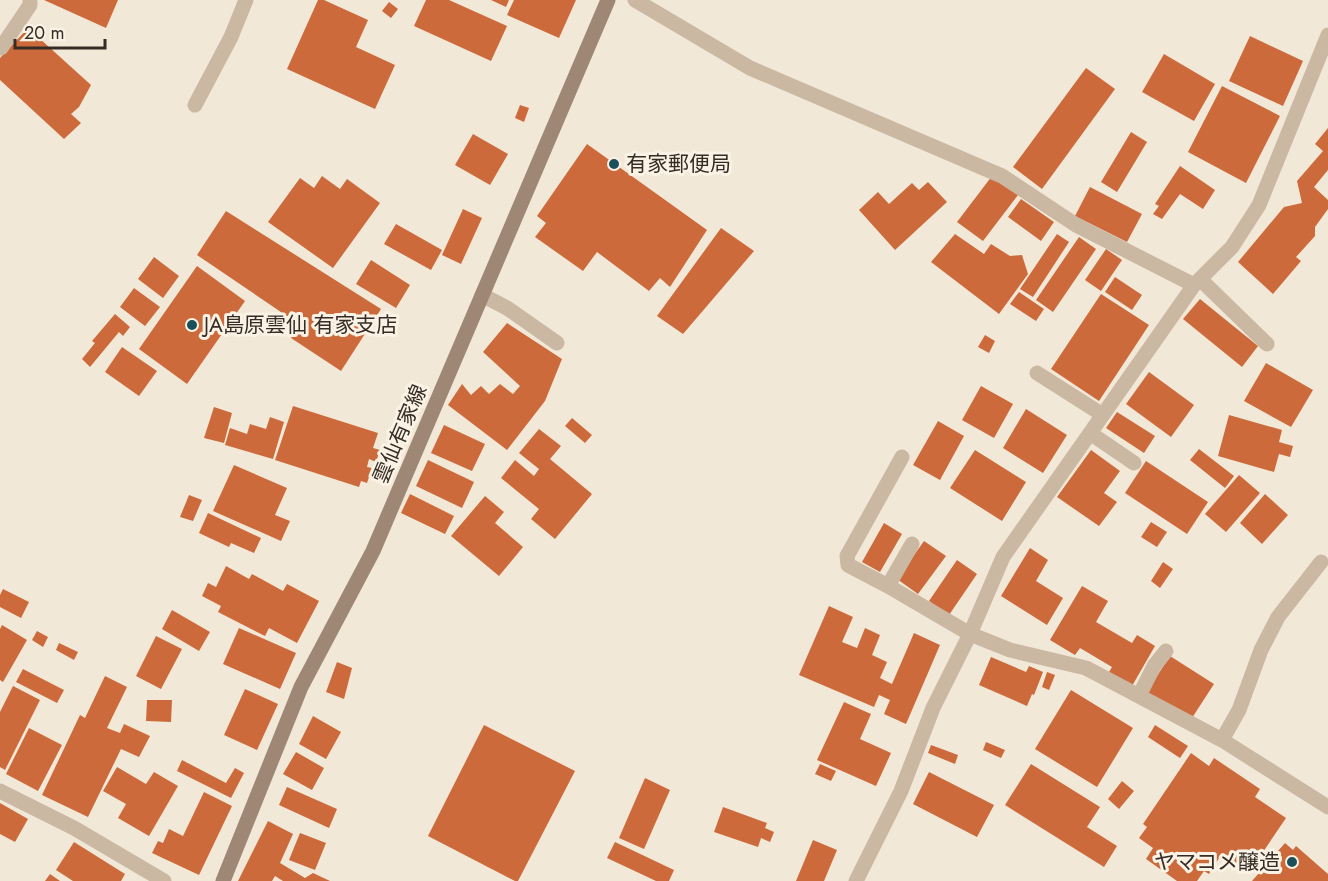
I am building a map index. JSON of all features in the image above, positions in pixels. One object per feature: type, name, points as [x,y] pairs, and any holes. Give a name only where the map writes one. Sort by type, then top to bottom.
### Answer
[{"type":"main road","name":"雲仙有家線","points":[[223,881],[301,687],[373,551],[608,0]]},
{"type":"street","points":[[1,48],[30,5],[30,0]]},
{"type":"street","points":[[195,105],[231,37],[246,0]]},
{"type":"street","points":[[635,0],[750,68],[1002,176],[1076,225],[1197,282],[1268,344]]},
{"type":"street","points":[[856,881],[901,791],[933,708],[970,634],[1003,557],[1197,282],[1232,247],[1259,205],[1328,35]]},
{"type":"street","points":[[482,295],[507,308],[557,343]]},
{"type":"street","points":[[1037,373],[1102,415]]},
{"type":"street","points":[[1090,433],[1134,464]]},
{"type":"street","points":[[902,457],[847,556],[848,565],[970,634],[1010,650],[1086,668],[1222,740],[1328,807]]},
{"type":"street","points":[[888,586],[912,544]]},
{"type":"street","points":[[1222,740],[1239,710],[1261,650],[1278,617],[1322,562]]},
{"type":"street","points":[[1139,696],[1154,666],[1166,651]]},
{"type":"street","points":[[0,791],[74,828],[164,881]]},
{"type":"building","points":[[44,0],[118,0],[106,28]]},
{"type":"building","points":[[318,0],[324,0],[368,20],[356,47],[395,65],[375,109],[287,69]]},
{"type":"building","points":[[426,0],[449,0],[507,26],[491,61],[414,26]]},
{"type":"building","points":[[491,0],[509,0],[506,7]]},
{"type":"building","points":[[514,0],[576,0],[559,38],[507,15]]},
{"type":"building","points":[[389,2],[398,9],[391,18],[382,11]]},
{"type":"building","points":[[28,28],[91,85],[79,107],[71,114],[81,123],[64,139],[0,80],[0,58]]},
{"type":"building","points":[[1250,36],[1303,61],[1283,106],[1229,81]]},
{"type":"building","points":[[1164,54],[1215,84],[1194,121],[1142,92]]},
{"type":"building","points":[[1086,68],[1115,89],[1042,189],[1013,167]]},
{"type":"building","points":[[1222,86],[1280,116],[1246,183],[1188,152]]},
{"type":"building","points":[[520,105],[529,108],[524,122],[515,118]]},
{"type":"building","points":[[1328,128],[1328,170],[1314,187],[1328,200],[1328,209],[1315,227],[1315,236],[1296,257],[1301,261],[1273,294],[1238,262],[1284,207],[1302,203],[1297,181],[1323,151],[1315,144]]},
{"type":"building","points":[[1131,132],[1147,142],[1117,192],[1101,182]]},
{"type":"building","points":[[473,134],[508,154],[490,185],[455,165]]},
{"type":"building","points":[[587,144],[707,230],[670,287],[660,278],[649,291],[597,252],[583,271],[535,237],[546,223],[537,216]]},
{"type":"building","points":[[1180,166],[1215,190],[1203,209],[1180,194],[1162,219],[1153,214],[1159,206],[1155,204]]},
{"type":"building","points":[[322,176],[340,189],[347,179],[380,203],[333,268],[268,222],[300,178],[314,188]]},
{"type":"building","points":[[992,176],[1018,195],[983,241],[957,222]]},
{"type":"building","points":[[928,182],[947,202],[895,250],[859,210],[878,192],[889,204],[912,183],[919,190]]},
{"type":"building","points":[[1090,187],[1142,214],[1127,242],[1075,216]]},
{"type":"building","points":[[1021,199],[1054,222],[1041,241],[1008,217]]},
{"type":"building","points":[[463,209],[482,218],[461,264],[442,255]]},
{"type":"building","points":[[226,211],[381,309],[341,371],[291,338],[300,325],[197,255]]},
{"type":"building","points":[[396,224],[442,250],[431,270],[384,244]]},
{"type":"building","points":[[721,228],[754,251],[683,334],[657,316]]},
{"type":"building","points":[[955,234],[984,254],[991,244],[1010,256],[1022,255],[1028,274],[999,314],[931,262]]},
{"type":"building","points":[[1057,234],[1069,242],[1033,297],[1020,289]]},
{"type":"building","points":[[1079,237],[1096,249],[1053,312],[1036,300]]},
{"type":"building","points":[[1106,249],[1122,260],[1101,291],[1085,280]]},
{"type":"building","points":[[154,257],[179,276],[163,298],[138,279]]},
{"type":"building","points":[[371,260],[410,285],[396,308],[356,284]]},
{"type":"building","name":"JA島原雲仙 有家支店","points":[[197,266],[245,301],[187,384],[139,349]]},
{"type":"building","points":[[1115,277],[1142,295],[1132,310],[1105,292]]},
{"type":"building","points":[[134,288],[160,307],[145,326],[120,307]]},
{"type":"building","points":[[1019,292],[1044,309],[1036,321],[1010,304]]},
{"type":"building","points":[[1101,294],[1149,325],[1099,401],[1051,369]]},
{"type":"building","points":[[1200,299],[1258,346],[1242,367],[1183,319]]},
{"type":"building","points":[[115,314],[130,327],[123,336],[119,332],[90,367],[82,359],[95,343],[92,341]]},
{"type":"building","points":[[507,323],[562,359],[545,401],[507,450],[448,405],[462,384],[471,395],[481,386],[489,394],[500,384],[513,394],[520,386],[483,352]]},
{"type":"building","points":[[985,335],[995,341],[989,353],[978,347]]},
{"type":"building","points":[[122,347],[157,371],[139,396],[105,372]]},
{"type":"building","points":[[1266,363],[1313,390],[1291,427],[1244,401]]},
{"type":"building","points":[[1149,372],[1194,405],[1171,437],[1126,404]]},
{"type":"building","points":[[981,386],[1013,404],[994,438],[962,420]]},
{"type":"building","points":[[293,406],[378,433],[373,448],[380,450],[376,462],[369,459],[367,467],[372,468],[367,483],[361,481],[359,487],[275,460]]},
{"type":"building","points":[[214,407],[232,413],[224,443],[204,438]]},
{"type":"building","points":[[1026,409],[1067,435],[1043,473],[1003,448]]},
{"type":"building","points":[[1117,412],[1155,436],[1144,453],[1106,428]]},
{"type":"building","points":[[1229,415],[1282,430],[1279,442],[1293,446],[1290,457],[1279,454],[1274,472],[1218,456]]},
{"type":"building","points":[[270,417],[284,422],[273,459],[225,445],[230,428],[247,434],[250,424],[266,429]]},
{"type":"building","points":[[572,418],[592,435],[585,443],[565,426]]},
{"type":"building","points":[[938,421],[964,436],[940,480],[913,465]]},
{"type":"building","points":[[444,425],[485,444],[472,471],[431,453]]},
{"type":"building","points":[[539,429],[561,446],[550,459],[592,494],[555,539],[531,519],[539,509],[501,478],[515,460],[534,476],[539,469],[519,453]]},
{"type":"building","points":[[1199,449],[1234,476],[1225,488],[1190,460]]},
{"type":"building","points":[[975,450],[1026,482],[1002,521],[950,488]]},
{"type":"building","points":[[1091,450],[1120,471],[1104,493],[1117,502],[1099,526],[1057,497]]},
{"type":"building","points":[[428,460],[474,482],[462,508],[416,486]]},
{"type":"building","points":[[1146,461],[1208,502],[1187,534],[1125,493]]},
{"type":"building","points":[[234,465],[287,488],[275,515],[290,521],[281,541],[213,511]]},
{"type":"building","points":[[1239,475],[1260,493],[1226,532],[1205,514]]},
{"type":"building","points":[[410,494],[454,516],[445,534],[401,513]]},
{"type":"building","points":[[1265,494],[1288,515],[1262,544],[1240,523]]},
{"type":"building","points":[[189,495],[202,500],[193,521],[180,517]]},
{"type":"building","points":[[485,496],[504,512],[495,523],[523,547],[499,576],[451,536]]},
{"type":"building","points":[[208,513],[261,538],[254,553],[231,543],[229,547],[199,533]]},
{"type":"building","points":[[1151,522],[1167,532],[1157,547],[1141,537]]},
{"type":"building","points":[[884,523],[902,534],[880,572],[862,562]]},
{"type":"building","points":[[924,541],[946,556],[918,594],[897,579]]},
{"type":"building","points":[[1030,548],[1048,560],[1036,581],[1063,598],[1047,625],[1001,596]]},
{"type":"building","points":[[957,560],[977,574],[949,615],[929,601]]},
{"type":"building","points":[[1163,562],[1173,569],[1160,588],[1151,581]]},
{"type":"building","points":[[226,566],[249,579],[252,574],[283,591],[287,584],[319,601],[297,643],[269,628],[265,636],[218,612],[221,606],[202,596],[208,583],[216,587]]},
{"type":"building","points":[[1082,586],[1108,601],[1096,622],[1132,643],[1137,635],[1155,646],[1132,686],[1109,672],[1112,667],[1080,648],[1075,655],[1050,640]]},
{"type":"building","points":[[3,589],[29,602],[21,618],[0,607],[0,595]]},
{"type":"building","points":[[829,606],[853,617],[842,642],[857,648],[865,628],[880,635],[872,655],[887,662],[880,678],[892,684],[914,633],[940,645],[906,724],[884,714],[890,700],[879,695],[874,707],[799,675]]},
{"type":"building","points":[[172,610],[210,632],[199,651],[162,629]]},
{"type":"building","points":[[2,625],[27,640],[3,682],[0,680],[0,629]]},
{"type":"building","points":[[239,628],[296,653],[280,689],[223,664]]},
{"type":"building","points":[[37,631],[48,637],[43,647],[32,640]]},
{"type":"building","points":[[156,636],[182,649],[161,689],[136,676]]},
{"type":"building","points":[[59,643],[78,652],[74,660],[56,650]]},
{"type":"building","points":[[1170,656],[1214,684],[1190,721],[1146,693]]},
{"type":"building","points":[[991,657],[1026,672],[1029,666],[1043,672],[1027,706],[979,685]]},
{"type":"building","points":[[337,662],[352,668],[344,699],[326,692]]},
{"type":"building","points":[[23,669],[64,690],[57,703],[16,682]]},
{"type":"building","points":[[1047,672],[1055,675],[1049,690],[1042,687]]},
{"type":"building","points":[[105,676],[127,687],[107,728],[120,733],[124,724],[150,736],[139,757],[121,749],[88,817],[42,795],[80,715],[85,718]]},
{"type":"building","points":[[13,686],[40,700],[5,770],[0,767],[0,712]]},
{"type":"building","points":[[245,689],[278,704],[257,750],[224,735]]},
{"type":"building","points":[[1071,690],[1133,728],[1097,787],[1035,749]]},
{"type":"building","points":[[147,700],[172,700],[171,722],[146,721]]},
{"type":"building","points":[[844,702],[871,714],[860,739],[891,753],[876,786],[817,760]]},
{"type":"building","points":[[313,716],[341,732],[326,759],[299,744]]},
{"type":"building","points":[[484,725],[575,771],[518,881],[428,836]]},
{"type":"building","points":[[1155,725],[1188,746],[1180,758],[1148,737]]},
{"type":"building","points":[[29,728],[62,745],[38,791],[6,774]]},
{"type":"building","points":[[986,742],[1005,750],[1001,758],[983,750]]},
{"type":"building","points":[[931,745],[958,755],[955,764],[928,753]]},
{"type":"building","points":[[296,752],[324,768],[312,790],[283,774]]},
{"type":"building","points":[[1191,753],[1209,766],[1214,758],[1260,789],[1255,797],[1286,818],[1248,874],[1221,855],[1209,874],[1204,871],[1197,881],[1177,881],[1146,859],[1153,848],[1139,838],[1147,827],[1143,824]]},
{"type":"building","points":[[182,760],[226,783],[235,768],[244,773],[231,798],[177,771]]},
{"type":"building","points":[[820,764],[836,771],[831,781],[815,774]]},
{"type":"building","points":[[1031,764],[1100,807],[1087,827],[1117,846],[1104,867],[1005,805]]},
{"type":"building","points":[[117,767],[146,784],[154,772],[178,786],[149,836],[118,818],[126,804],[103,791]]},
{"type":"building","points":[[929,772],[994,805],[977,837],[913,804]]},
{"type":"building","points":[[645,778],[670,790],[644,849],[619,838]]},
{"type":"building","points":[[1122,781],[1134,791],[1119,809],[1108,799]]},
{"type":"building","points":[[287,787],[337,809],[329,828],[279,805]]},
{"type":"building","points":[[204,792],[232,806],[199,875],[152,853],[158,841],[163,843],[169,829],[183,836]]},
{"type":"building","points":[[0,803],[28,819],[15,842],[0,834]]},
{"type":"building","points":[[723,807],[767,823],[765,828],[774,832],[770,842],[761,838],[758,847],[714,832]]},
{"type":"building","points":[[268,821],[293,834],[280,863],[305,878],[313,873],[330,881],[283,881],[275,876],[272,881],[238,881]]},
{"type":"building","points":[[300,833],[326,843],[315,870],[289,860]]},
{"type":"building","points":[[813,840],[837,850],[824,881],[796,881]]},
{"type":"building","points":[[74,842],[125,874],[121,881],[73,881],[56,870]]},
{"type":"building","points":[[615,842],[674,870],[669,881],[656,881],[607,858]]},
{"type":"building","name":"ヤマコメ醸造","points":[[1285,843],[1293,850],[1296,846],[1328,874],[1328,881],[1252,881]]},
{"type":"building","points":[[50,874],[60,881],[45,881]]},
{"type":"place","name":"有家郵便局","points":[[614,164]]},
{"type":"place","name":"JA島原雲仙 有家支店","points":[[192,325]]},
{"type":"place","name":"ヤマコメ醸造","points":[[1292,862]]}]
